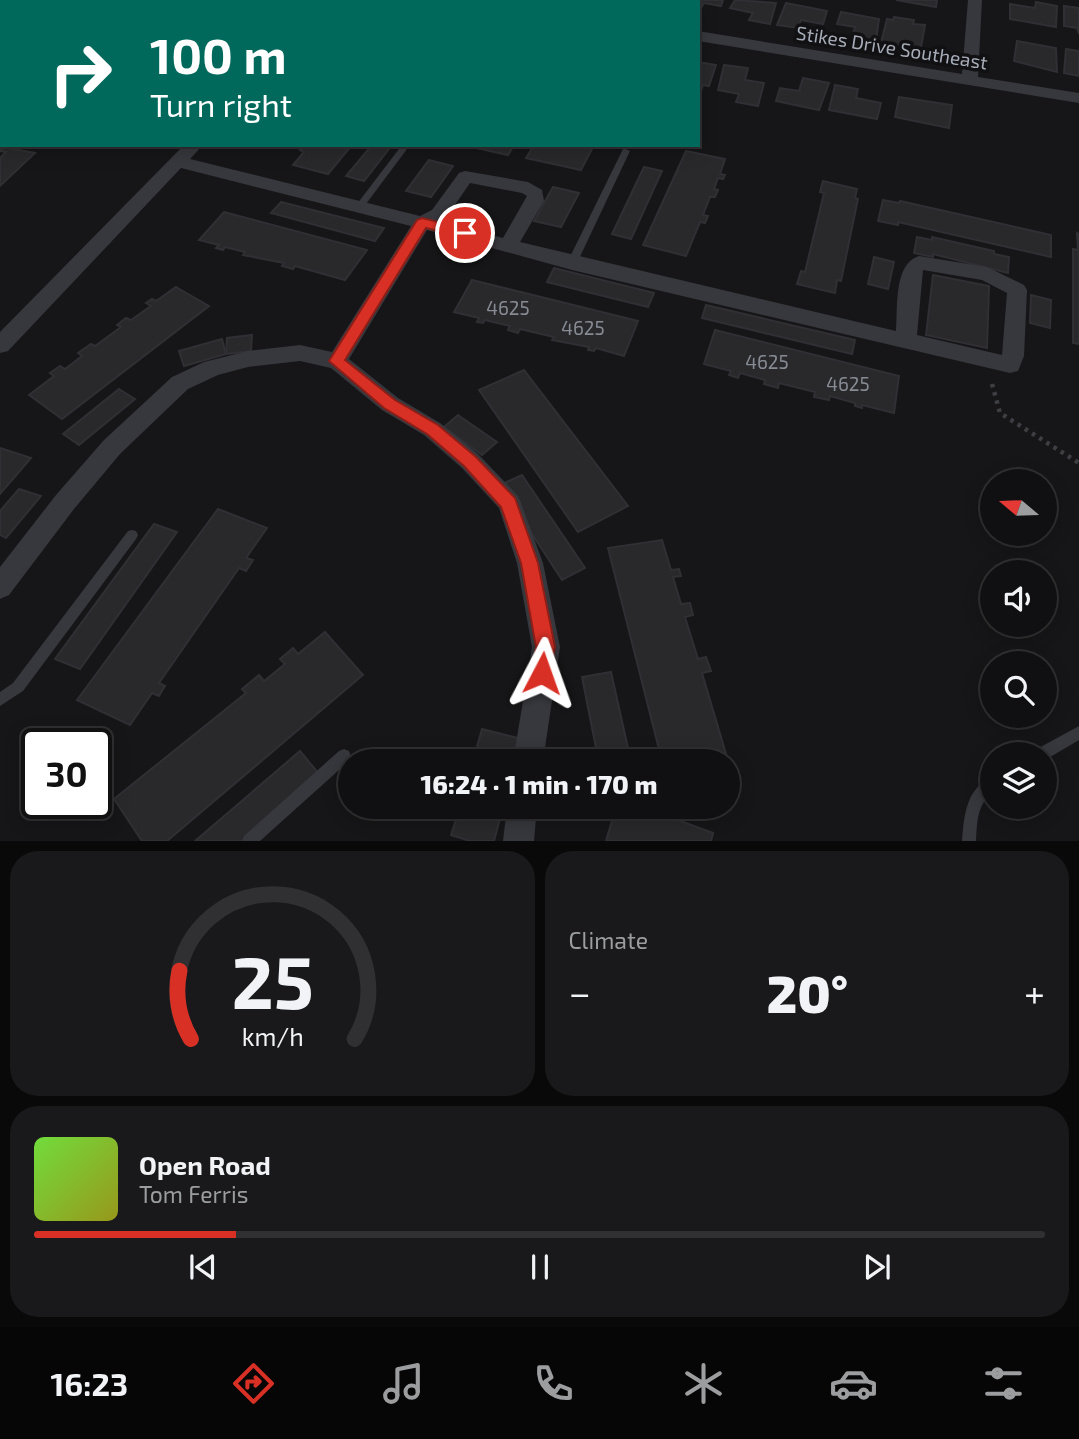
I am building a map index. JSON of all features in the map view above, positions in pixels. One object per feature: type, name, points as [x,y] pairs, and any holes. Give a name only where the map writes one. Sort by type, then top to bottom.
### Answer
[{"type":"street","points":[[970,81],[975,0]]},
{"type":"street","name":"Stikes Drive Southeast","points":[[700,36],[1079,98]]},
{"type":"street","points":[[0,345],[192,147]]},
{"type":"street","points":[[178,162],[509,244],[572,263],[1010,365],[1013,356],[1017,290],[986,274],[919,263],[912,270],[906,340]]},
{"type":"street","points":[[337,361],[422,223],[439,214],[465,177],[528,188],[536,194],[535,201],[509,244]]},
{"type":"street","points":[[0,587],[65,502],[112,447],[180,383],[212,368],[248,359],[300,353],[337,361],[390,404],[432,429],[470,461],[509,503],[530,563],[546,647],[530,749]]},
{"type":"street","points":[[518,841],[521,819]]},
{"type":"lane","points":[[360,206],[404,147]]},
{"type":"lane","points":[[572,263],[626,150]]},
{"type":"lane","points":[[0,700],[18,687],[132,535]]},
{"type":"lane","points":[[1057,745],[1079,733]]},
{"type":"lane","points":[[249,841],[338,761]]},
{"type":"lane","points":[[969,841],[972,806],[980,792]]},
{"type":"path","points":[[986,359],[1000,413],[1079,463]]},
{"type":"building","points":[[700,0],[723,0],[721,6],[704,3],[700,10]]},
{"type":"building","points":[[735,0],[776,3],[770,24],[749,20],[753,13],[730,8]]},
{"type":"building","points":[[896,0],[937,0],[936,7]]},
{"type":"building","points":[[1036,2],[1057,6],[1056,27],[1010,19],[1010,4],[1035,8]]},
{"type":"building","points":[[786,3],[827,11],[823,24],[801,20],[798,28],[777,25]]},
{"type":"building","points":[[1064,6],[1079,8],[1079,34],[1077,28],[1064,26]]},
{"type":"building","points":[[841,12],[879,19],[876,41],[852,37],[855,27],[837,24]]},
{"type":"building","points":[[894,17],[925,25],[921,48],[881,43],[887,19],[893,20]]},
{"type":"building","points":[[1017,41],[1056,48],[1057,72],[1014,61]]},
{"type":"building","points":[[1066,49],[1079,51],[1079,76],[1064,73]]},
{"type":"building","points":[[700,62],[716,65],[709,86],[703,85],[701,91]]},
{"type":"building","points":[[724,65],[748,68],[745,80],[764,83],[758,106],[736,102],[739,94],[718,90]]},
{"type":"building","points":[[803,78],[829,83],[819,110],[776,101],[780,88],[799,91]]},
{"type":"building","points":[[835,85],[858,89],[856,98],[881,103],[877,119],[829,110]]},
{"type":"building","points":[[899,97],[952,105],[949,128],[895,117]]},
{"type":"building","points":[[2,147],[35,153],[0,186],[0,158],[6,152],[0,151]]},
{"type":"building","points":[[306,147],[350,147],[328,174],[293,165],[304,152],[300,150]]},
{"type":"building","points":[[370,147],[390,147],[364,181],[346,176]]},
{"type":"building","points":[[472,147],[513,147],[508,155]]},
{"type":"building","points":[[533,147],[593,147],[581,170],[526,158]]},
{"type":"building","points":[[686,151],[725,159],[720,174],[725,175],[723,179],[718,178],[714,189],[718,190],[715,197],[710,197],[703,215],[708,216],[705,223],[700,222],[686,256],[643,245]]},
{"type":"building","points":[[429,160],[453,166],[431,197],[406,191]]},
{"type":"building","points":[[644,167],[662,171],[631,239],[612,234]]},
{"type":"building","points":[[823,181],[857,189],[855,198],[858,199],[841,281],[837,280],[835,293],[797,284],[801,271],[805,272],[824,193],[820,192]]},
{"type":"building","points":[[553,187],[579,193],[561,227],[534,221]]},
{"type":"building","points":[[883,200],[900,201],[1051,235],[1051,257],[898,222],[898,225],[878,221]]},
{"type":"building","points":[[281,202],[384,228],[375,241],[271,213]]},
{"type":"building","points":[[224,212],[367,250],[345,280],[295,266],[293,269],[282,266],[284,263],[243,255],[245,252],[225,247],[223,250],[216,248],[219,245],[199,240]]},
{"type":"building","points":[[1077,233],[1079,234],[1079,344],[1073,343],[1073,249],[1078,250]]},
{"type":"building","points":[[917,237],[932,240],[932,237],[994,251],[994,254],[1009,257],[1008,273],[933,254],[933,257],[914,253]]},
{"type":"building","points":[[874,257],[894,262],[888,289],[868,284]]},
{"type":"building","points":[[554,268],[654,293],[648,307],[547,282]]},
{"type":"building","points":[[933,275],[989,286],[987,348],[926,335]]},
{"type":"building","points":[[472,280],[638,321],[624,356],[596,348],[594,351],[588,350],[589,347],[552,340],[554,337],[520,329],[518,333],[508,330],[510,326],[485,320],[483,323],[477,322],[479,318],[454,312]]},
{"type":"building","points":[[176,287],[209,306],[62,419],[29,395],[54,376],[50,373],[60,366],[65,369],[82,356],[78,353],[91,344],[95,346],[121,327],[117,325],[126,318],[131,320],[151,306],[146,303],[152,299],[156,301]]},
{"type":"building","points":[[1031,295],[1051,300],[1050,328],[1030,323]]},
{"type":"building","points":[[706,305],[855,340],[852,354],[702,318]]},
{"type":"building","points":[[715,330],[899,376],[894,413],[862,405],[862,408],[855,406],[855,403],[830,396],[829,400],[814,397],[815,392],[779,383],[778,388],[764,384],[765,380],[740,373],[738,378],[729,375],[731,371],[704,364]]},
{"type":"building","points":[[252,335],[251,351],[226,354],[227,338]]},
{"type":"building","points":[[222,339],[226,354],[184,366],[179,351]]},
{"type":"building","points":[[524,370],[628,506],[578,532],[479,390]]},
{"type":"building","points":[[119,389],[135,399],[79,445],[63,434]]},
{"type":"building","points":[[458,415],[497,442],[482,455],[444,427]]},
{"type":"building","points":[[0,448],[31,458],[0,494]]},
{"type":"building","points":[[522,475],[585,568],[562,580],[500,485]]},
{"type":"building","points":[[19,489],[41,496],[6,538],[0,535],[0,511]]},
{"type":"building","points":[[218,509],[267,528],[246,558],[253,560],[246,571],[239,568],[159,683],[165,686],[159,696],[152,693],[130,725],[77,700]]},
{"type":"building","points":[[154,524],[177,532],[80,669],[55,659]]},
{"type":"building","points":[[662,540],[671,570],[679,569],[681,576],[673,577],[681,604],[690,603],[693,615],[685,617],[698,659],[706,657],[711,671],[702,673],[725,749],[659,749],[608,548]]},
{"type":"building","points":[[325,632],[363,675],[167,841],[142,841],[114,799],[246,693],[242,689],[259,675],[264,681],[285,664],[280,659],[293,648],[298,654]]},
{"type":"building","points":[[611,672],[628,748],[596,749],[582,677]]},
{"type":"building","points":[[482,729],[522,739],[519,749],[476,749]]},
{"type":"building","points":[[300,751],[319,774],[243,841],[195,841]]},
{"type":"building","points":[[456,819],[500,819],[494,841],[470,841],[451,835]]},
{"type":"building","points":[[612,819],[675,819],[713,833],[711,841],[606,841]]},
{"type":"route","points":[[465,233],[422,223],[337,361],[390,404],[432,429],[470,461],[509,503],[530,563],[546,647],[542,673]]}]
